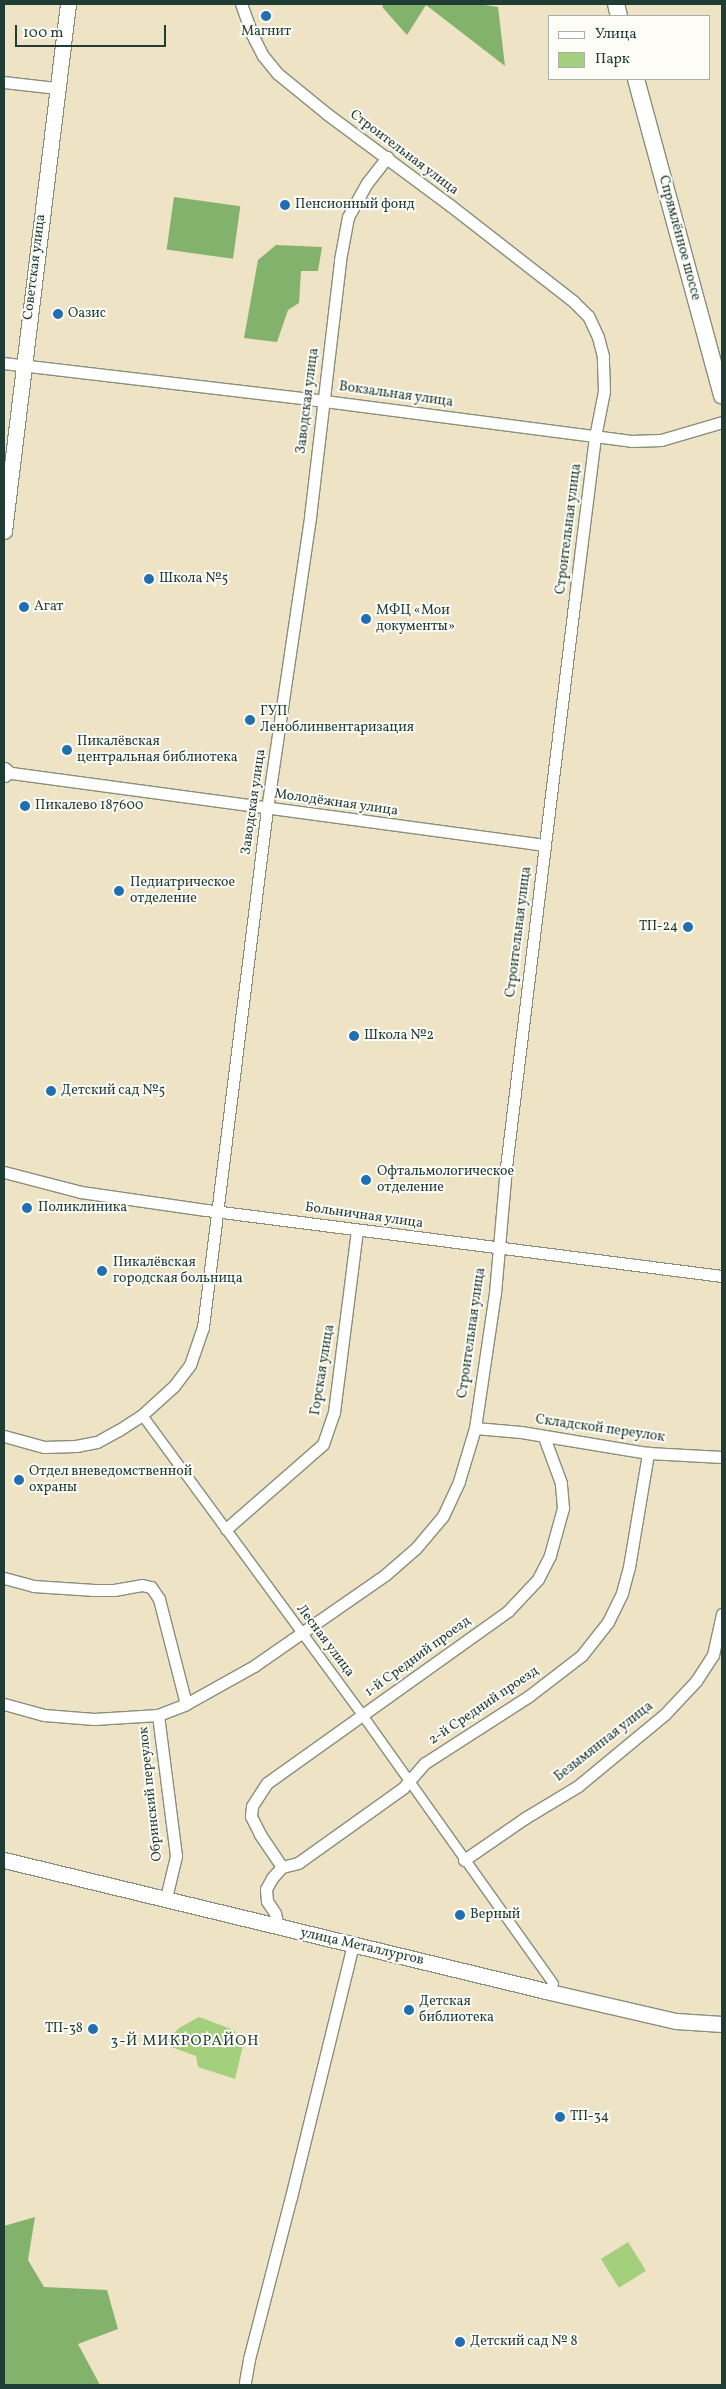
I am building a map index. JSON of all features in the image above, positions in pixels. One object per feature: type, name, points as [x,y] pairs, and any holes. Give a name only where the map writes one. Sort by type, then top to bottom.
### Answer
[{"type":"main road","name":"Спрямлённое шоссе","points":[[636,80],[722,396]]},
{"type":"street","name":"Советская улица","points":[[4,531],[68,4]]},
{"type":"street","name":"Строительная улица","points":[[4,1704],[44,1715],[94,1720],[158,1715],[186,1704],[254,1666],[300,1632],[385,1575],[416,1548],[443,1516],[459,1481],[474,1428],[495,1293],[507,1158],[596,437],[604,391],[603,356],[598,337],[588,316],[554,284],[387,157],[326,114],[277,73],[264,56],[252,34],[241,4]]},
{"type":"street","points":[[4,82],[58,88]]},
{"type":"street","name":"Заводская улица","points":[[4,1436],[44,1447],[76,1446],[97,1442],[142,1415],[174,1386],[190,1365],[204,1327],[267,809],[308,526],[344,232],[359,195],[387,157]]},
{"type":"street","name":"Вокзальная улица","points":[[4,363],[323,400],[630,441],[661,440],[722,422]]},
{"type":"street","name":"Молодёжная улица","points":[[4,772],[545,845]]},
{"type":"street","name":"Больничная улица","points":[[4,1172],[81,1192],[219,1212],[722,1276]]},
{"type":"street","name":"Горская улица","points":[[226,1529],[323,1444],[334,1412],[357,1230]]},
{"type":"street","name":"Лесная улица","points":[[142,1415],[363,1716],[553,1983]]},
{"type":"street","name":"Складской переулок","points":[[474,1428],[521,1432],[648,1453],[722,1457]]},
{"type":"street","name":"1-й Средний проезд","points":[[282,1867],[260,1834],[251,1816],[252,1806],[267,1783],[508,1611],[538,1579],[550,1555],[563,1508],[561,1483],[544,1437]]},
{"type":"street","name":"2-й Средний проезд","points":[[282,1867],[298,1863],[403,1788],[424,1763],[529,1696],[582,1655],[608,1622],[622,1593],[629,1567],[648,1453]]},
{"type":"street","points":[[4,1578],[33,1586],[94,1590],[114,1590],[142,1585],[151,1587],[159,1599],[186,1704]]},
{"type":"street","name":"Безымянная улица","points":[[464,1860],[525,1818],[578,1786],[665,1714],[696,1681],[713,1655],[722,1614]]},
{"type":"street","name":"Обринский переулок","points":[[158,1715],[176,1856],[166,1898]]},
{"type":"street","name":"улица Металлургов","points":[[4,1860],[676,2021],[722,2024]]},
{"type":"street","points":[[278,1927],[275,1913],[267,1901],[266,1889],[272,1878],[282,1867]]},
{"type":"street","points":[[244,2382],[248,2359],[291,2197],[353,1945]]},
{"type":"green space","points":[[382,4],[478,4],[498,7],[505,66],[426,5],[407,35],[383,8]]},
{"type":"green space","points":[[174,197],[240,206],[233,259],[167,249]]},
{"type":"green space","points":[[276,245],[322,247],[318,271],[301,271],[299,303],[288,310],[277,342],[244,338],[258,260]]},
{"type":"green space","points":[[199,2017],[234,2030],[243,2046],[235,2079],[198,2067],[196,2056],[163,2044],[179,2028]]},
{"type":"green space","points":[[35,2217],[28,2260],[44,2287],[107,2290],[118,2329],[78,2344],[100,2385],[4,2385],[4,2226]]},
{"type":"green space","points":[[628,2242],[646,2271],[619,2288],[601,2259]]},
{"type":"place","name":"Магнит","points":[[266,16]]},
{"type":"place","name":"Пенсионный фонд","points":[[285,205]]},
{"type":"place","name":"Оазис","points":[[58,314]]},
{"type":"place","name":"Школа №5","points":[[149,579]]},
{"type":"place","name":"Агат","points":[[24,607]]},
{"type":"place","name":"МФЦ «Мои документы»","points":[[366,619]]},
{"type":"place","name":"ГУП Леноблинвентаризация","points":[[250,720]]},
{"type":"place","name":"Пикалёвская центральная библиотека","points":[[67,750]]},
{"type":"place","name":"Пикалево 187600","points":[[25,806]]},
{"type":"place","name":"Педиатрическое отделение","points":[[119,891]]},
{"type":"place","name":"ТП-24","points":[[688,927]]},
{"type":"place","name":"Школа №2","points":[[354,1036]]},
{"type":"place","name":"Детский сад №5","points":[[51,1091]]},
{"type":"place","name":"Офтальмологическое отделение","points":[[366,1180]]},
{"type":"place","name":"Поликлиника","points":[[27,1208]]},
{"type":"place","name":"Пикалёвская городская больница","points":[[102,1271]]},
{"type":"place","name":"Отдел вневедомственной охраны","points":[[19,1480]]},
{"type":"place","name":"Верный","points":[[460,1915]]},
{"type":"place","name":"Детская библиотека","points":[[409,2010]]},
{"type":"place","name":"ТП-38","points":[[93,2029]]},
{"type":"place","name":"ТП-34","points":[[560,2117]]},
{"type":"place","name":"Детский сад № 8","points":[[460,2342]]},
{"type":"district","name":"3-Й МИКРОРАЙОН","points":[[185,2042]]}]
